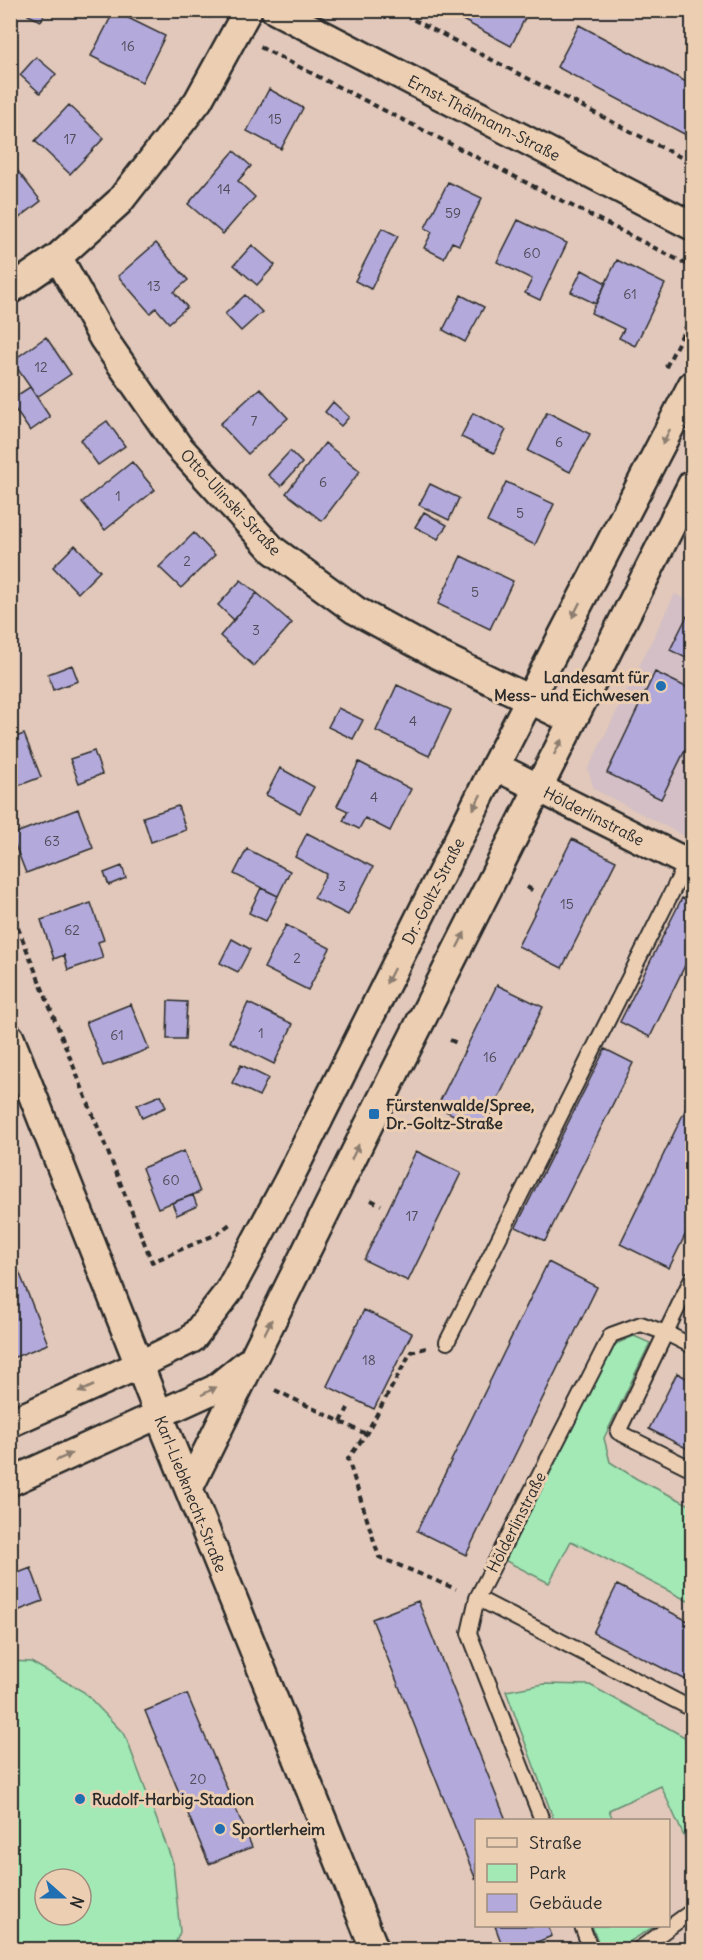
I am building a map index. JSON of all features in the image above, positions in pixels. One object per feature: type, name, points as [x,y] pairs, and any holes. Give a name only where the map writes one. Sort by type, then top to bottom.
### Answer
[{"type":"street","points":[[10,290],[58,257],[119,202],[198,101],[248,10]]},
{"type":"street","name":"Ernst-Thälmann-Straße","points":[[275,10],[693,226]]},
{"type":"street","name":"Otto-Ulinski-Straße","points":[[58,257],[103,338],[178,446],[273,550],[355,610],[436,654],[572,720]]},
{"type":"street","name":"Dr.-Goltz-Straße","points":[[10,1423],[192,1339],[229,1291],[288,1181],[495,766],[693,385]]},
{"type":"street","points":[[189,1488],[572,720],[693,484]]},
{"type":"street","name":"Hölderlinstraße","points":[[495,766],[690,864]]},
{"type":"street","name":"Karl-Liebknecht-Straße","points":[[10,1038],[375,1950]]},
{"type":"street","points":[[10,1482],[215,1389],[253,1359]]},
{"type":"lane","points":[[447,1342],[690,864]]},
{"type":"lane","points":[[693,1278],[618,1432],[693,1469]]},
{"type":"lane","name":"Hölderlinstraße","points":[[541,1819],[469,1633],[477,1598],[611,1335],[641,1324],[693,1346]]},
{"type":"lane","points":[[477,1598],[693,1709]]},
{"type":"lane","points":[[638,1950],[693,1911]]},
{"type":"lane","points":[[582,1927],[591,1950]]},
{"type":"path","points":[[394,10],[693,163]]},
{"type":"path","points":[[235,34],[693,267]]},
{"type":"path","points":[[258,59],[264,49]]},
{"type":"path","points":[[666,368],[693,315]]},
{"type":"path","points":[[527,887],[535,892]]},
{"type":"path","points":[[10,908],[152,1262],[217,1234],[231,1224]]},
{"type":"path","points":[[450,1040],[459,1044]]},
{"type":"path","points":[[370,1200],[381,1204]]},
{"type":"path","points":[[447,1342],[411,1352],[366,1434],[348,1459],[379,1557],[477,1598]]},
{"type":"path","points":[[275,1390],[366,1434]]},
{"type":"path","points":[[341,1422],[348,1408]]},
{"type":"shaded area","name":"Landesamt für Mess- und Eichwesen","points":[[675,594],[692,602],[692,840],[594,789],[588,769]]},
{"type":"green space","points":[[634,1336],[650,1343],[604,1438],[610,1462],[637,1479],[692,1506],[692,1603],[571,1541],[549,1583],[502,1559],[611,1346]]},
{"type":"green space","name":"Rudolf-Harbig-Stadion","points":[[11,1661],[31,1662],[84,1692],[125,1735],[173,1863],[180,1932],[173,1949],[11,1949]]},
{"type":"green space","points":[[544,1684],[590,1685],[692,1741],[692,1854],[661,1786],[609,1810],[613,1819],[554,1819],[506,1691]]},
{"type":"green space","points":[[592,1927],[653,1927],[618,1949],[601,1949]]},
{"type":"building","points":[[30,10],[46,10],[41,21],[28,15]]},
{"type":"building","points":[[444,10],[529,10],[511,46]]},
{"type":"building","points":[[114,11],[165,36],[142,82],[91,56]]},
{"type":"building","points":[[579,25],[692,85],[692,128],[688,136],[557,67]]},
{"type":"building","points":[[36,57],[56,74],[40,93],[20,75]]},
{"type":"building","points":[[269,89],[303,108],[281,149],[247,131]]},
{"type":"building","points":[[69,105],[104,138],[70,174],[35,141]]},
{"type":"building","points":[[234,151],[251,166],[238,181],[255,197],[223,234],[188,204]]},
{"type":"building","points":[[13,165],[41,201],[10,225],[10,167]]},
{"type":"building","points":[[448,182],[482,198],[459,245],[452,242],[444,258],[424,248],[432,232],[425,228]]},
{"type":"building","points":[[518,220],[567,243],[540,300],[525,293],[532,279],[497,262]]},
{"type":"building","points":[[382,228],[398,236],[371,289],[355,281]]},
{"type":"building","points":[[156,243],[188,280],[174,292],[187,307],[169,323],[156,308],[150,313],[118,276]]},
{"type":"building","points":[[252,245],[275,265],[257,285],[234,265]]},
{"type":"building","points":[[617,260],[665,284],[635,346],[619,338],[624,329],[591,313]]},
{"type":"building","points":[[582,270],[606,283],[596,304],[571,292]]},
{"type":"building","points":[[245,295],[262,312],[241,331],[225,314]]},
{"type":"building","points":[[461,295],[484,307],[465,342],[443,330]]},
{"type":"building","points":[[46,337],[71,374],[37,397],[12,361]]},
{"type":"building","points":[[30,387],[50,417],[30,431],[10,400]]},
{"type":"building","points":[[260,388],[288,418],[248,454],[220,424]]},
{"type":"building","points":[[333,402],[349,417],[341,426],[325,412]]},
{"type":"building","points":[[547,412],[590,434],[570,472],[528,451]]},
{"type":"building","points":[[473,413],[506,430],[494,453],[461,437]]},
{"type":"building","points":[[107,421],[125,446],[98,465],[80,440]]},
{"type":"building","points":[[325,443],[360,471],[322,521],[286,493]]},
{"type":"building","points":[[290,451],[302,463],[281,486],[268,475]]},
{"type":"building","points":[[132,462],[155,490],[105,530],[82,502]]},
{"type":"building","points":[[506,482],[554,504],[535,545],[487,522]]},
{"type":"building","points":[[430,484],[459,498],[449,520],[419,505]]},
{"type":"building","points":[[424,512],[447,525],[438,539],[415,527]]},
{"type":"building","points":[[194,533],[215,555],[181,588],[159,567]]},
{"type":"building","points":[[75,545],[100,571],[78,593],[53,567]]},
{"type":"building","points":[[461,556],[513,581],[490,629],[438,604]]},
{"type":"building","points":[[241,580],[257,593],[234,620],[218,605]]},
{"type":"building","points":[[257,593],[292,623],[254,666],[220,636]]},
{"type":"building","points":[[687,616],[692,619],[692,661],[670,650]]},
{"type":"building","points":[[72,665],[78,681],[53,690],[48,674]]},
{"type":"building","points":[[655,672],[692,690],[692,736],[661,799],[607,773]]},
{"type":"building","points":[[397,685],[451,710],[429,756],[376,731]]},
{"type":"building","points":[[338,708],[363,720],[353,739],[328,727]]},
{"type":"building","points":[[24,734],[41,777],[10,789],[10,739]]},
{"type":"building","points":[[94,751],[102,774],[79,783],[70,759]]},
{"type":"building","points":[[359,762],[411,789],[390,831],[365,818],[359,829],[343,821],[348,811],[337,806]]},
{"type":"building","points":[[280,768],[314,787],[300,813],[266,795]]},
{"type":"building","points":[[178,806],[186,830],[151,842],[143,817]]},
{"type":"building","points":[[78,809],[93,848],[26,873],[11,835]]},
{"type":"building","points":[[307,833],[373,867],[348,915],[314,898],[326,874],[295,857]]},
{"type":"building","points":[[572,839],[616,861],[562,968],[518,946]]},
{"type":"building","points":[[247,849],[290,871],[278,896],[234,874]]},
{"type":"building","points":[[122,866],[126,878],[109,885],[104,873]]},
{"type":"building","points":[[261,888],[278,896],[266,921],[249,913]]},
{"type":"building","points":[[682,898],[692,903],[692,951],[650,1037],[620,1022]]},
{"type":"building","points":[[91,903],[104,940],[98,942],[103,958],[68,970],[64,955],[54,959],[41,920]]},
{"type":"building","points":[[286,925],[330,948],[308,990],[264,968]]},
{"type":"building","points":[[232,939],[250,949],[238,972],[220,963]]},
{"type":"building","points":[[497,985],[543,1007],[483,1129],[437,1107]]},
{"type":"building","points":[[168,1001],[187,1002],[185,1039],[167,1039]]},
{"type":"building","points":[[248,1003],[293,1024],[274,1064],[230,1042]]},
{"type":"building","points":[[131,1004],[149,1049],[103,1066],[86,1022]]},
{"type":"building","points":[[605,1049],[633,1063],[545,1241],[516,1227]]},
{"type":"building","points":[[241,1065],[268,1078],[259,1096],[232,1083]]},
{"type":"building","points":[[161,1095],[166,1107],[142,1118],[137,1105]]},
{"type":"building","points":[[692,1096],[692,1221],[669,1268],[620,1244]]},
{"type":"building","points":[[184,1151],[200,1192],[158,1208],[142,1168]]},
{"type":"building","points":[[416,1151],[461,1173],[408,1281],[364,1260]]},
{"type":"building","points":[[193,1195],[197,1206],[177,1215],[172,1203]]},
{"type":"building","points":[[10,1249],[48,1344],[10,1359]]},
{"type":"building","points":[[548,1262],[597,1287],[466,1555],[417,1531]]},
{"type":"building","points":[[364,1310],[412,1333],[374,1409],[327,1386]]},
{"type":"building","points":[[677,1373],[692,1381],[692,1451],[649,1429]]},
{"type":"building","points":[[31,1568],[43,1601],[17,1611],[10,1593],[10,1576]]},
{"type":"building","points":[[617,1585],[692,1623],[692,1683],[593,1633]]},
{"type":"building","points":[[418,1601],[506,1819],[475,1819],[475,1877],[372,1619]]},
{"type":"building","points":[[187,1694],[252,1847],[209,1864],[145,1711]]},
{"type":"building","points":[[495,1927],[548,1927],[552,1936],[517,1950],[504,1950]]},
{"type":"place","name":"Landesamt für Mess- und Eichwesen","points":[[661,686]]},
{"type":"place","name":"Fürstenwalde/Spree, Dr.-Goltz-Straße","points":[[374,1114]]},
{"type":"place","name":"Rudolf-Harbig-Stadion","points":[[80,1799]]},
{"type":"place","name":"Sportlerheim","points":[[220,1829]]}]
